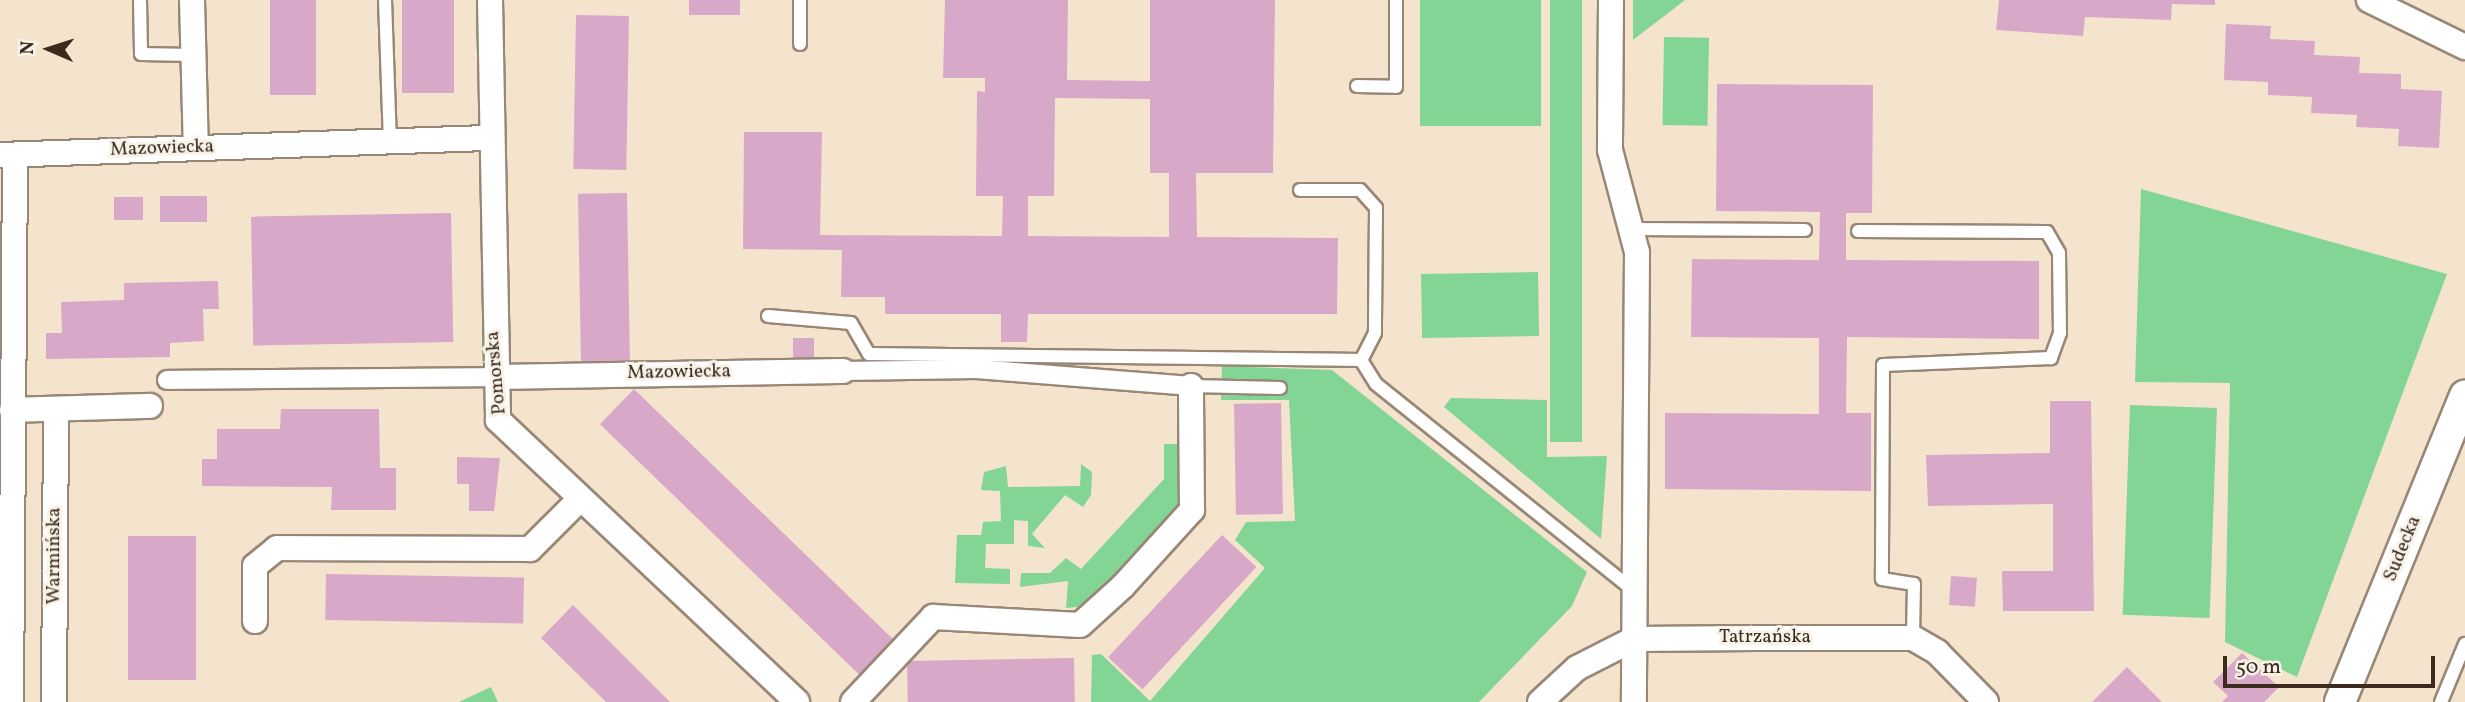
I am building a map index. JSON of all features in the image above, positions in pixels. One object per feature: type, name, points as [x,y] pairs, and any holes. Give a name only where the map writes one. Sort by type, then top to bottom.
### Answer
[{"type":"street","points":[[192,0],[196,148]]},
{"type":"street","name":"Pomorska","points":[[490,0],[495,377],[498,420],[579,500],[797,702]]},
{"type":"street","points":[[1611,0],[1609,150],[1637,252],[1634,702]]},
{"type":"street","points":[[2369,0],[2465,47]]},
{"type":"street","name":"Mazowiecka","points":[[8,155],[492,138]]},
{"type":"street","points":[[8,155],[12,410],[10,702]]},
{"type":"street","name":"Mazowiecka","points":[[167,380],[976,369],[1191,386]]},
{"type":"street","points":[[853,702],[933,617],[1080,625],[1114,594],[1192,510],[1191,386]]},
{"type":"street","name":"Sudecka","points":[[2340,702],[2465,396]]},
{"type":"street","points":[[12,410],[150,406]]},
{"type":"street","name":"Warmińska","points":[[54,702],[56,410]]},
{"type":"street","points":[[255,621],[256,566],[277,548],[530,549],[579,500]]},
{"type":"street","points":[[1913,638],[1937,652],[1986,702]]},
{"type":"street","name":"Tatrzańska","points":[[1540,702],[1577,668],[1634,639],[1913,638]]},
{"type":"lane","points":[[140,0],[141,54],[193,55]]},
{"type":"lane","points":[[385,0],[390,141]]},
{"type":"lane","points":[[800,0],[800,44]]},
{"type":"lane","points":[[1357,86],[1396,86],[1396,0]]},
{"type":"lane","points":[[1300,190],[1360,190],[1376,208],[1375,333],[1361,360]]},
{"type":"lane","points":[[1631,229],[1805,230]]},
{"type":"lane","points":[[1858,231],[2047,232],[2059,253],[2060,333],[2051,358],[1883,365],[1882,579],[1914,584],[1913,638]]},
{"type":"lane","points":[[768,316],[850,323],[869,354],[1361,360]]},
{"type":"lane","points":[[1361,360],[1376,384],[1634,591]]},
{"type":"lane","points":[[1191,386],[1280,388]]},
{"type":"lane","points":[[2441,702],[2465,645]]},
{"type":"green space","points":[[1420,0],[1541,0],[1541,126],[1420,126]]},
{"type":"green space","points":[[1550,0],[1582,0],[1582,442],[1550,442]]},
{"type":"green space","points":[[1633,0],[1685,0],[1633,40]]},
{"type":"green space","points":[[1664,37],[1709,38],[1707,126],[1662,125]]},
{"type":"green space","points":[[2141,189],[2447,274],[2297,677],[2225,642],[2230,383],[2135,382]]},
{"type":"green space","points":[[1538,272],[1539,336],[1422,338],[1421,274]]},
{"type":"green space","points":[[1222,366],[1332,370],[1587,572],[1572,606],[1479,702],[1091,702],[1092,655],[1101,654],[1150,701],[1265,568],[1235,540],[1246,522],[1295,521],[1289,400],[1221,400]]},
{"type":"green space","points":[[1451,398],[1547,400],[1547,457],[1607,456],[1601,539],[1444,407]]},
{"type":"green space","points":[[2130,405],[2217,408],[2210,618],[2123,615]]},
{"type":"green space","points":[[1164,444],[1203,444],[1201,476],[1097,605],[1066,608],[1068,581],[1020,587],[1021,573],[1050,573],[1066,558],[1081,569],[1164,479]]},
{"type":"green space","points":[[1081,464],[1092,472],[1091,495],[1083,507],[1065,495],[1032,534],[1045,548],[1028,546],[1028,521],[1014,520],[1014,544],[986,544],[985,568],[1010,569],[1010,584],[955,583],[957,535],[981,535],[983,522],[1001,521],[1000,491],[981,490],[984,472],[1006,466],[1008,487],[1080,486]]},
{"type":"green space","points":[[491,687],[498,702],[459,702]]},
{"type":"building","points":[[270,0],[316,0],[316,95],[270,95]]},
{"type":"building","points":[[402,0],[454,0],[454,93],[402,93]]},
{"type":"building","points":[[689,0],[740,0],[740,15],[689,15]]},
{"type":"building","points":[[945,0],[1068,0],[1067,80],[1150,81],[1150,0],[1275,0],[1273,173],[1196,173],[1197,237],[1338,238],[1337,314],[1028,314],[1027,342],[1001,342],[1001,314],[885,314],[885,297],[841,297],[842,250],[743,249],[744,132],[822,132],[820,235],[1002,236],[1003,196],[976,196],[977,91],[985,92],[985,78],[943,78]],"holes":[[[1055,98],[1150,99],[1150,173],[1169,173],[1169,237],[1028,236],[1028,196],[1054,196]]]},
{"type":"building","points":[[1999,0],[2215,0],[2215,5],[2172,4],[2171,20],[2085,17],[2083,36],[1996,30]]},
{"type":"building","points":[[576,15],[629,16],[626,170],[573,169]]},
{"type":"building","points":[[2226,24],[2271,26],[2270,39],[2315,41],[2314,55],[2360,57],[2359,73],[2401,74],[2401,89],[2442,91],[2439,148],[2398,146],[2399,129],[2356,127],[2357,115],[2311,113],[2312,97],[2268,95],[2268,82],[2224,80]]},
{"type":"building","points":[[1717,84],[1873,85],[1872,213],[1846,213],[1846,260],[2039,261],[2039,339],[1847,337],[1846,413],[1871,413],[1871,491],[1665,489],[1665,413],[1819,414],[1819,338],[1691,337],[1692,259],[1819,260],[1820,212],[1716,211]]},
{"type":"building","points":[[627,193],[630,361],[581,362],[578,194]]},
{"type":"building","points":[[160,196],[207,196],[207,222],[160,222]]},
{"type":"building","points":[[114,197],[143,197],[143,220],[114,220]]},
{"type":"building","points":[[451,213],[453,342],[253,345],[251,216]]},
{"type":"building","points":[[218,281],[219,309],[203,309],[204,341],[170,343],[170,357],[46,359],[46,333],[62,333],[61,302],[124,300],[124,283]]},
{"type":"building","points":[[793,338],[814,338],[814,363],[793,363]]},
{"type":"building","points":[[634,389],[897,643],[863,678],[600,424]]},
{"type":"building","points":[[2050,401],[2091,401],[2094,611],[2003,611],[2002,571],[2053,571],[2053,504],[1928,506],[1926,455],[2050,453]]},
{"type":"building","points":[[1281,403],[1283,514],[1236,515],[1234,404]]},
{"type":"building","points":[[281,409],[379,409],[380,468],[396,468],[396,510],[331,510],[332,487],[202,486],[202,459],[217,459],[217,429],[280,429]]},
{"type":"building","points":[[457,457],[500,458],[494,511],[469,511],[469,484],[457,484]]},
{"type":"building","points":[[1222,535],[1256,567],[1142,689],[1108,657]]},
{"type":"building","points":[[128,536],[196,536],[196,680],[128,680]]},
{"type":"building","points":[[326,574],[524,577],[523,623],[325,620]]},
{"type":"building","points":[[1951,576],[1977,578],[1975,607],[1949,605]]},
{"type":"building","points":[[573,605],[670,702],[606,702],[541,638]]},
{"type":"building","points":[[2242,653],[2279,687],[2264,702],[2222,702],[2228,696],[2213,682]]},
{"type":"building","points":[[1074,658],[1075,702],[908,702],[907,661]]},
{"type":"building","points":[[2127,667],[2162,702],[2092,702]]}]
